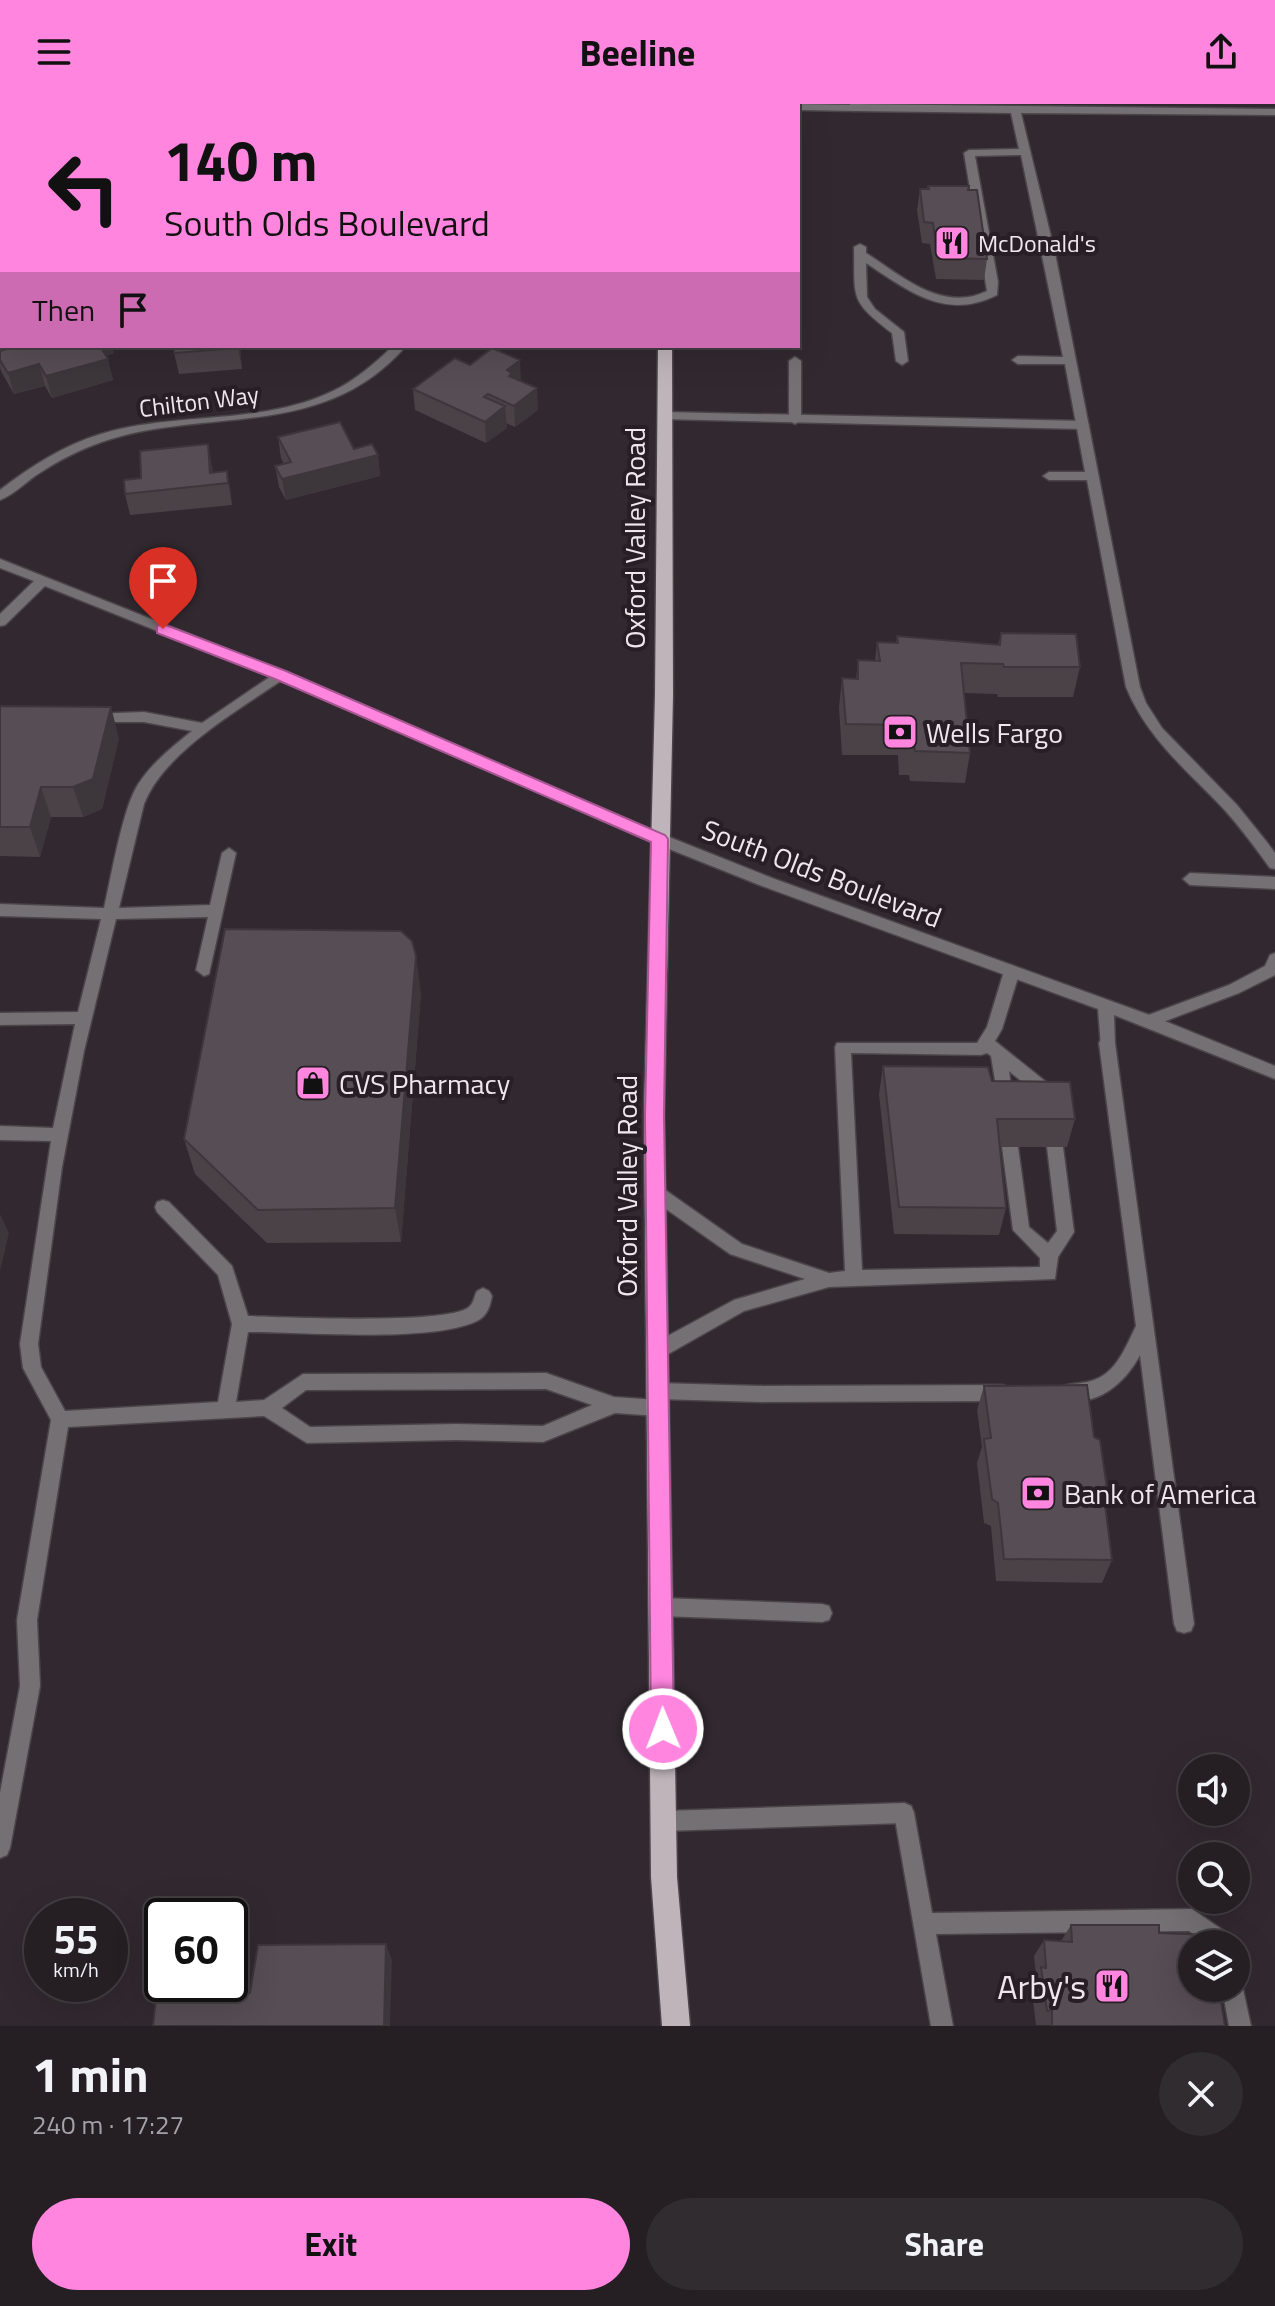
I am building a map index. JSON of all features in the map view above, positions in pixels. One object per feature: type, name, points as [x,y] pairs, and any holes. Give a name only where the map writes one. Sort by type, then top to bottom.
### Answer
[{"type":"main road","name":"Oxford Valley Road","points":[[665,348],[664,695],[655,1192],[664,1877],[676,2026]]},
{"type":"street","points":[[800,107],[1016,112],[1275,112]]},
{"type":"street","points":[[1016,112],[1027,152],[1133,687],[1140,709],[1161,738],[1219,794],[1273,862],[1275,882],[1190,879]]},
{"type":"street","points":[[902,361],[898,332],[871,311],[861,297],[861,250],[928,296],[948,303],[970,303],[993,293],[969,153],[1027,152]]},
{"type":"street","name":"Chilton Way","points":[[0,496],[59,454],[81,444],[124,432],[273,415],[331,398],[382,367],[398,348]]},
{"type":"street","points":[[1018,360],[1070,361]]},
{"type":"street","points":[[795,361],[795,420]]},
{"type":"street","points":[[665,416],[1083,425]]},
{"type":"street","points":[[1049,476],[1092,476]]},
{"type":"street","name":"South Olds Boulevard","points":[[0,563],[280,675],[659,839],[1149,1021],[1275,1073]]},
{"type":"street","points":[[0,622],[42,581]]},
{"type":"street","points":[[0,1848],[30,1686],[27,1620],[60,1419],[32,1368],[29,1344],[60,1135],[84,1018],[144,786],[174,753],[204,728],[280,675]]},
{"type":"street","points":[[80,717],[144,717],[204,728]]},
{"type":"street","points":[[204,970],[229,853]]},
{"type":"street","points":[[0,910],[109,914],[216,911]]},
{"type":"street","points":[[1149,1021],[1234,989],[1271,970],[1275,959]]},
{"type":"street","points":[[854,1278],[843,1047],[981,1049],[994,1029],[1012,971]]},
{"type":"street","points":[[1106,1005],[1107,1043],[1184,1624]]},
{"type":"street","points":[[0,1019],[84,1018]]},
{"type":"street","points":[[985,1042],[1049,1094],[1050,1110]]},
{"type":"street","points":[[999,1054],[1006,1110]]},
{"type":"street","points":[[0,1133],[60,1135]]},
{"type":"street","points":[[1010,1147],[1021,1230],[1049,1255]]},
{"type":"street","points":[[657,1351],[740,1305],[829,1280],[1049,1274],[1049,1255],[1066,1232],[1055,1147]]},
{"type":"street","points":[[655,1192],[736,1249],[829,1280]]},
{"type":"street","points":[[163,1207],[226,1271],[241,1324],[226,1410]]},
{"type":"street","points":[[241,1324],[404,1326],[452,1321],[473,1315],[481,1307],[483,1296]]},
{"type":"street","points":[[1057,1392],[1087,1391],[1112,1382],[1127,1363],[1145,1326]]},
{"type":"street","points":[[60,1419],[267,1408],[303,1382],[546,1381],[614,1405]]},
{"type":"street","points":[[267,1408],[307,1435],[543,1434],[614,1405],[658,1399],[761,1394],[877,1396],[1027,1393]]},
{"type":"street","points":[[661,1607],[822,1613]]},
{"type":"street","points":[[664,1821],[904,1813],[942,2026]]},
{"type":"street","points":[[924,1924],[1192,1920],[1206,1930]]},
{"type":"street","points":[[1236,2002],[1240,2026]]},
{"type":"building","name":"McDonald's","points":[[928,186],[969,186],[968,190],[977,190],[987,259],[938,258],[933,223],[924,222],[920,189],[929,189]]},
{"type":"building","points":[[10,348],[101,348],[108,359],[46,376],[39,364],[8,373],[0,360],[0,351]]},
{"type":"building","points":[[174,348],[238,348],[174,353]]},
{"type":"building","points":[[492,348],[520,360],[507,370],[512,373],[509,376],[537,388],[514,406],[488,394],[484,397],[505,406],[485,422],[413,389],[455,358],[470,365]]},
{"type":"building","points":[[340,422],[354,449],[372,444],[378,455],[282,479],[275,466],[291,462],[278,437]]},
{"type":"building","points":[[208,444],[210,473],[227,471],[228,483],[125,494],[124,480],[141,478],[140,451]]},
{"type":"building","points":[[1001,633],[1076,634],[1080,667],[1004,667],[1003,664],[961,663],[970,753],[915,751],[914,745],[904,745],[902,725],[846,724],[842,678],[858,679],[858,660],[880,661],[877,642],[898,643],[897,636],[1000,645]]},
{"type":"building","points":[[0,706],[111,707],[93,779],[73,787],[41,787],[30,827],[0,827]]},
{"type":"building","name":"CVS Pharmacy","points":[[225,929],[401,931],[412,941],[416,956],[395,1208],[258,1210],[184,1139]]},
{"type":"building","points":[[883,1066],[988,1067],[992,1081],[1070,1082],[1075,1119],[997,1119],[1006,1208],[899,1207]]},
{"type":"building","name":"Bank of America","points":[[1087,1385],[1094,1437],[1100,1440],[1109,1502],[1105,1504],[1112,1560],[1004,1559],[998,1503],[992,1499],[984,1439],[991,1438],[984,1386]]},
{"type":"building","name":"Arby's","points":[[1071,1925],[1159,1925],[1159,1933],[1178,1934],[1178,2002],[1221,2002],[1225,2026],[1052,2026],[1052,2010],[1047,2011],[1041,1967],[1046,1968],[1044,1940],[1072,1942]]},
{"type":"building","points":[[386,1944],[384,2026],[153,2026],[156,2002],[248,2002],[258,1945]]},
{"type":"place","name":"McDonald's","points":[[952,243]]},
{"type":"place","name":"Wells Fargo","points":[[900,732]]},
{"type":"place","name":"CVS Pharmacy","points":[[313,1083]]},
{"type":"place","name":"Bank of America","points":[[1038,1493]]},
{"type":"place","name":"Arby's","points":[[1112,1986]]},
{"type":"route","points":[[163,629],[432,739],[659,839],[654,1115],[663,1729]]}]
